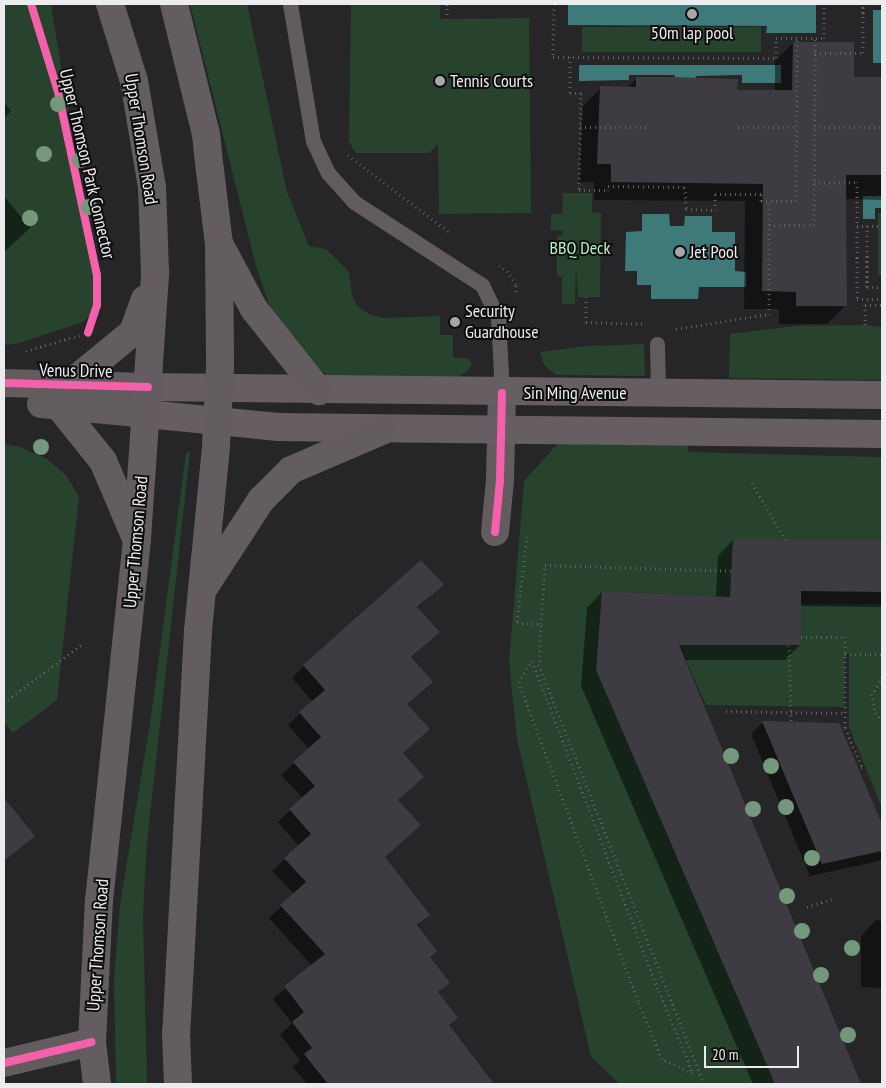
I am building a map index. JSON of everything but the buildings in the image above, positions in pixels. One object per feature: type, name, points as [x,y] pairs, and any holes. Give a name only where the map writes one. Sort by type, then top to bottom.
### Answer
[{"type":"main road","name":"Upper Thomson Road","points":[[97,1084],[92,1042],[99,901],[137,539],[155,272],[152,187],[138,100],[110,4]]},
{"type":"main road","points":[[174,4],[206,134],[219,244],[220,387],[201,592],[176,1032],[178,1084]]},
{"type":"main road","points":[[219,244],[254,309],[319,391]]},
{"type":"main road","points":[[137,539],[103,461],[62,396],[133,332],[155,272]]},
{"type":"main road","name":"Sin Ming Avenue","points":[[148,387],[502,393],[882,395]]},
{"type":"main road","name":"Venus Drive","points":[[146,414],[217,419]]},
{"type":"main road","name":"Sin Ming Avenue","points":[[217,419],[278,427],[384,430],[501,429],[882,434]]},
{"type":"main road","points":[[201,592],[261,500],[291,470],[384,430]]},
{"type":"street","name":"Venus Drive","points":[[4,383],[146,414]]},
{"type":"street","name":"Venus Drive","points":[[4,401],[148,387]]},
{"type":"street","points":[[495,532],[502,393]]},
{"type":"street","points":[[4,1063],[92,1042]]},
{"type":"lane","points":[[290,4],[313,141],[328,174],[354,202],[482,285],[498,318],[502,393]]},
{"type":"lane","points":[[657,344],[658,393]]},
{"type":"path","points":[[446,4],[447,19]]},
{"type":"path","points":[[554,4],[554,57],[776,58],[776,38],[824,38],[824,4]]},
{"type":"path","points":[[815,53],[862,53],[863,4]]},
{"type":"path","points":[[570,57],[570,93],[580,93],[580,190],[608,190],[608,186],[685,187],[686,209],[715,210],[715,194],[761,194],[761,201],[796,201],[797,38]]},
{"type":"path","points":[[769,225],[814,225],[815,38]]},
{"type":"path","points":[[580,126],[650,126]]},
{"type":"path","points":[[738,127],[796,126]]},
{"type":"path","points":[[814,126],[882,126]]},
{"type":"path","points":[[344,150],[453,235]]},
{"type":"path","points":[[814,183],[857,182],[857,298],[882,299]]},
{"type":"path","points":[[669,330],[768,314],[769,201]]},
{"type":"path","points":[[857,226],[882,226]]},
{"type":"path","points":[[867,226],[867,287],[882,287]]},
{"type":"path","points":[[492,261],[507,271],[516,285],[516,302]]},
{"type":"path","points":[[586,298],[586,322],[644,322],[644,331]]},
{"type":"path","points":[[865,326],[865,305],[882,305]]},
{"type":"path","points":[[20,353],[88,333]]},
{"type":"path","points":[[752,483],[786,540]]},
{"type":"path","points":[[528,526],[517,622],[541,624]]},
{"type":"path","points":[[704,1084],[539,666],[541,624],[546,564],[731,571]]},
{"type":"path","points":[[802,637],[845,637],[845,728],[862,767],[857,767]]},
{"type":"path","points":[[4,702],[83,644]]},
{"type":"path","points":[[789,645],[791,722]]},
{"type":"path","points":[[845,654],[881,654],[882,660]]},
{"type":"path","points":[[532,661],[537,678],[622,896],[693,1073],[662,1059],[638,1001],[519,682],[532,661]]},
{"type":"path","points":[[537,678],[543,675]]},
{"type":"path","points":[[882,677],[875,685],[872,704],[882,722]]},
{"type":"path","points":[[726,711],[845,713]]},
{"type":"path","points":[[622,896],[628,894]]},
{"type":"path","points":[[807,907],[836,898]]},
{"type":"path","points":[[674,1025],[679,1023]]},
{"type":"green space","points":[[4,4],[51,4],[100,306],[83,322],[16,344],[4,345]]},
{"type":"green space","points":[[190,4],[247,4],[287,192],[309,246],[326,249],[349,272],[352,295],[357,306],[369,314],[382,318],[440,316],[440,335],[453,335],[453,357],[470,359],[472,364],[467,371],[458,377],[327,376],[277,328],[256,266]]},
{"type":"green space","name":"Tennis Courts","points":[[351,4],[440,4],[440,19],[529,18],[531,213],[439,214],[438,144],[429,153],[356,153],[349,142]]},
{"type":"green space","points":[[582,27],[761,27],[761,52],[582,52]]},
{"type":"green space","name":"BBQ Deck","points":[[563,193],[592,193],[592,212],[601,213],[600,297],[578,297],[576,268],[575,304],[562,304],[562,277],[557,276],[557,236],[562,236],[563,231],[551,230],[551,214],[562,214]]},
{"type":"green space","points":[[878,213],[882,213],[882,275],[878,275]]},
{"type":"green space","points":[[865,325],[882,327],[882,380],[729,378],[730,334],[795,326]]},
{"type":"green space","points":[[644,344],[645,376],[556,375],[544,365],[540,352],[587,346]]},
{"type":"green space","points":[[570,430],[688,433],[688,452],[882,457],[882,540],[786,540],[730,597],[602,591],[596,670],[775,1084],[620,1084],[591,1057],[517,739],[509,662],[524,481]]},
{"type":"green space","points":[[4,444],[20,447],[47,459],[66,475],[79,497],[57,700],[13,733],[4,722]]},
{"type":"green space","points":[[190,452],[147,843],[143,914],[147,1084],[116,1084],[114,978],[120,904],[151,717],[186,453]]},
{"type":"green space","points":[[801,604],[882,604],[882,808],[849,727],[849,654],[845,655],[844,707],[706,705],[679,645],[801,645]]},
{"type":"water","name":"50m lap pool","points":[[568,4],[816,4],[816,33],[766,33],[767,26],[568,25]]},
{"type":"water","points":[[873,10],[882,10],[882,63],[873,63]]},
{"type":"water","points":[[579,65],[781,65],[781,83],[742,83],[742,75],[696,76],[695,80],[675,80],[675,75],[629,75],[629,80],[579,81]]},
{"type":"water","points":[[863,196],[882,196],[882,208],[875,208],[875,219],[863,219]]},
{"type":"water","name":"Jet Pool","points":[[642,214],[669,214],[670,226],[684,226],[685,216],[712,216],[712,232],[735,232],[735,271],[746,272],[746,287],[699,287],[698,299],[651,299],[651,285],[637,285],[637,271],[625,271],[626,232],[642,231]]},
{"type":"cycle path","name":"Upper Thomson Park Connector","points":[[31,4],[58,92],[97,275],[97,305],[88,333]]},
{"type":"cycle path","points":[[4,383],[148,387]]},
{"type":"cycle path","points":[[495,532],[500,480],[502,393]]},
{"type":"cycle path","points":[[4,1063],[92,1042]]},
{"type":"place","name":"50m lap pool","points":[[692,14]]},
{"type":"place","name":"Tennis Courts","points":[[440,81]]},
{"type":"place","name":"Jet Pool","points":[[680,252]]},
{"type":"place","name":"Security Guardhouse","points":[[455,322]]}]
